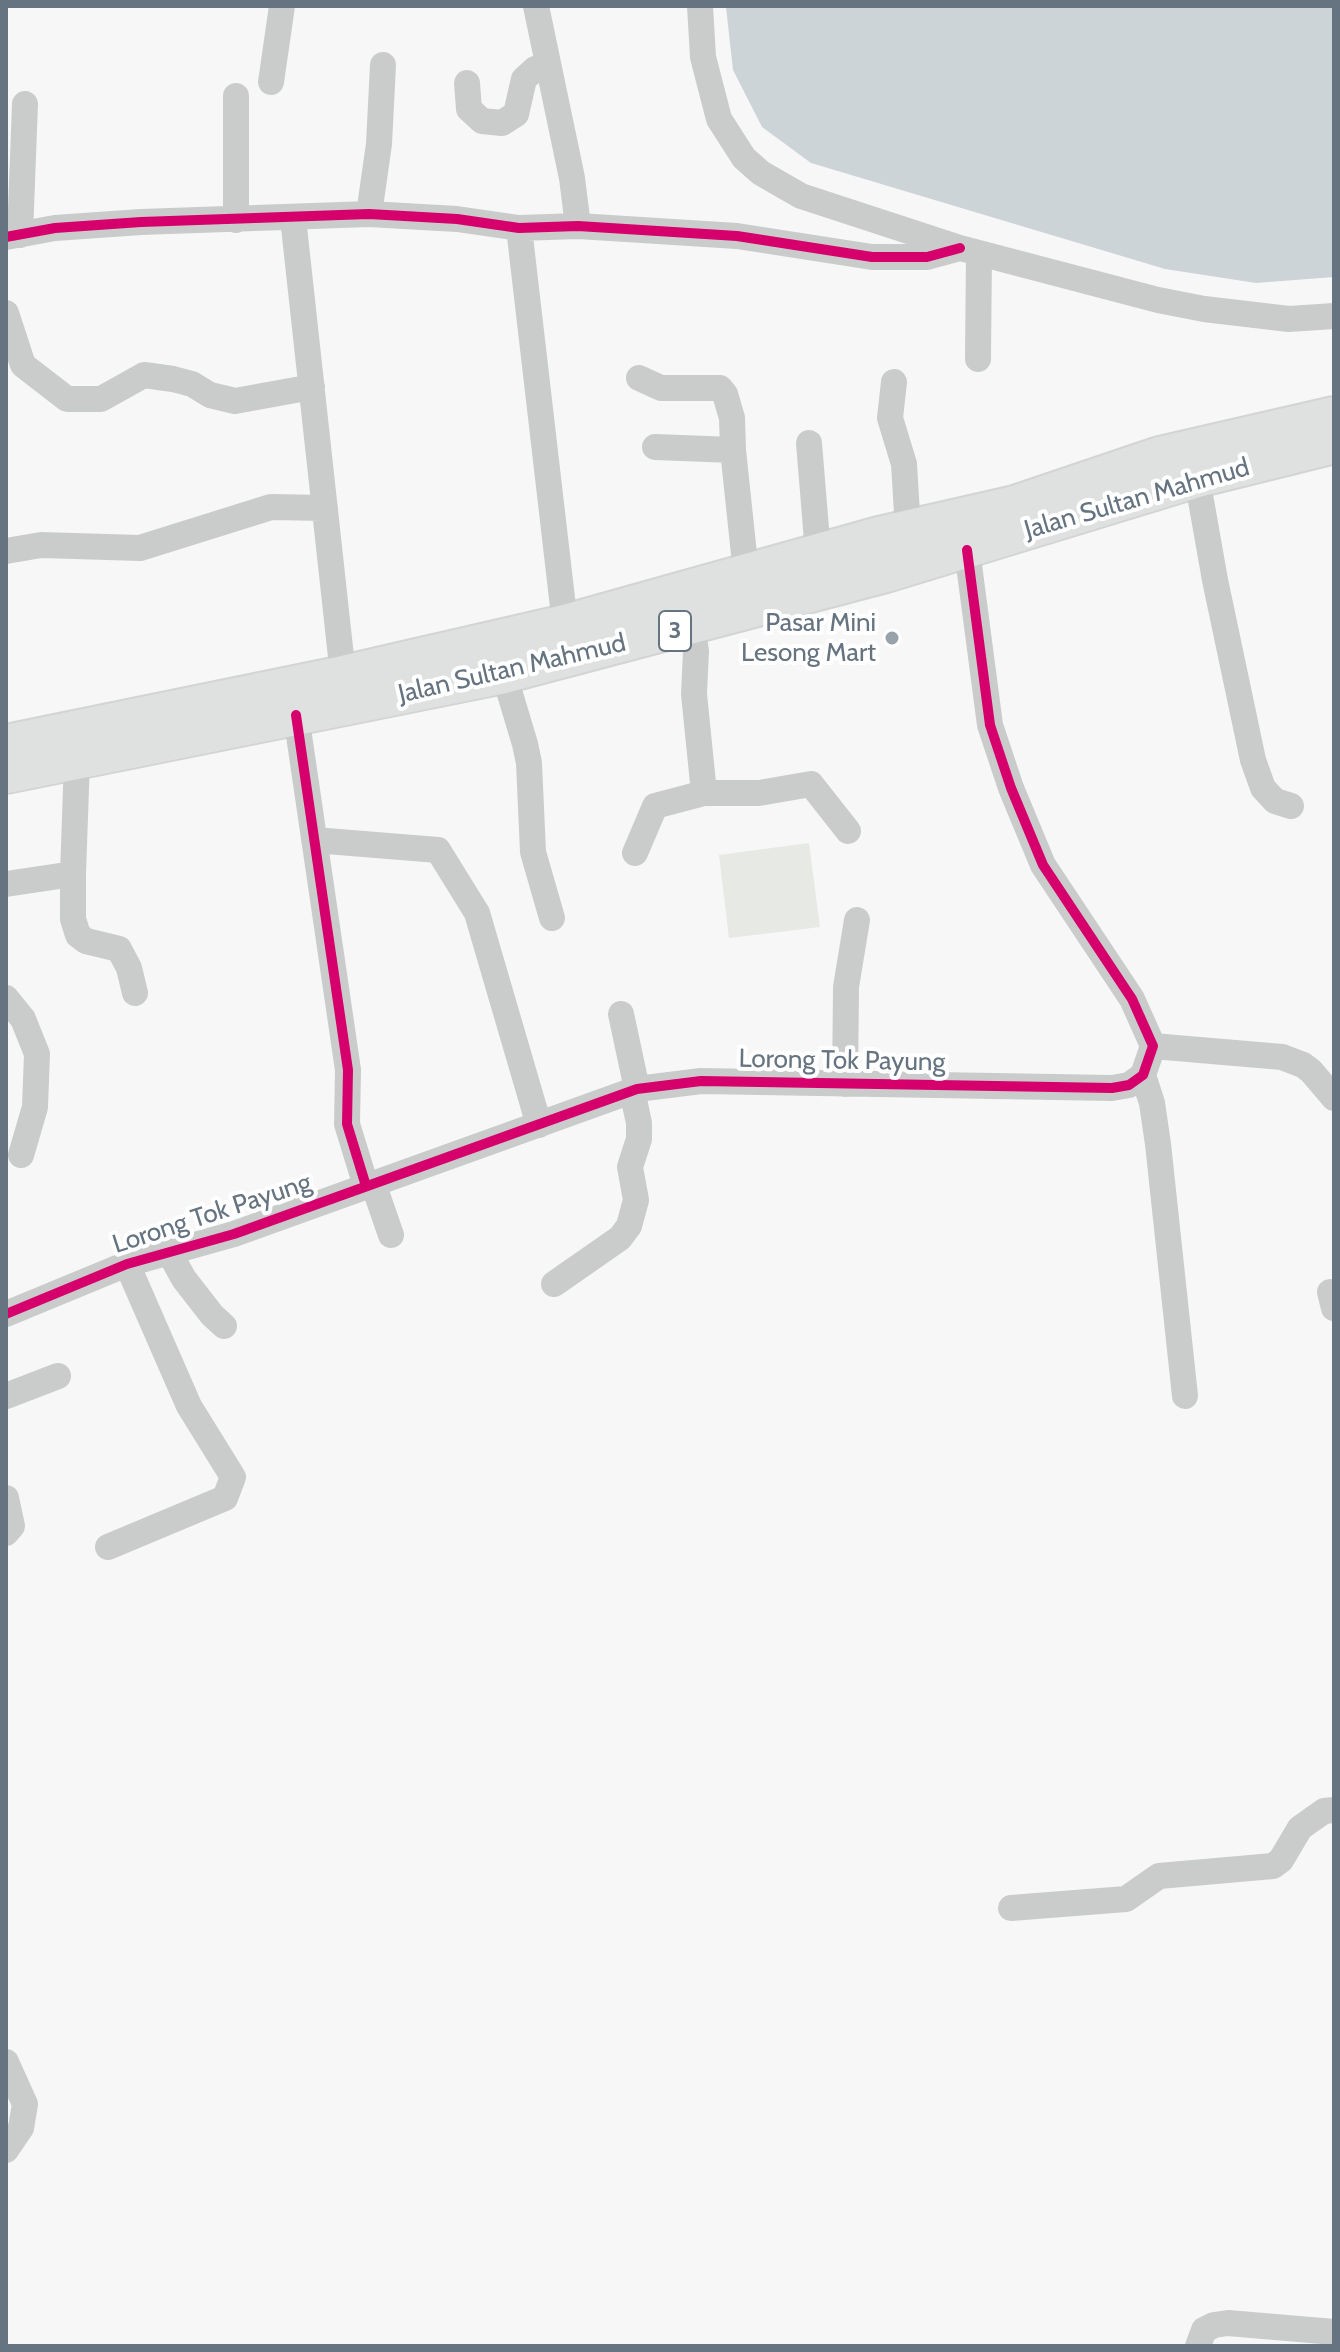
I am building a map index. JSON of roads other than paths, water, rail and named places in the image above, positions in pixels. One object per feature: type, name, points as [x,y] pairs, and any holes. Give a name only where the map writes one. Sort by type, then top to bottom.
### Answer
[{"type":"highway","name":"Jalan Sultan Mahmud","points":[[6,744],[343,675],[565,624],[893,533],[1015,505],[1160,456],[1334,416]]},
{"type":"highway","name":"Jalan Sultan Mahmud","points":[[6,774],[504,674],[886,573],[1197,478],[1334,444]]},
{"type":"highway","points":[[886,573],[893,533]]},
{"type":"street","points":[[271,82],[282,6]]},
{"type":"street","points":[[536,6],[572,178],[578,226]]},
{"type":"street","points":[[700,6],[703,57],[719,119],[744,158],[761,173],[801,196],[970,251],[1093,284],[1204,309],[1289,319],[1334,316]]},
{"type":"street","points":[[369,214],[379,144],[383,65]]},
{"type":"street","points":[[467,83],[469,109],[482,121],[502,123],[516,114],[524,79],[535,69],[548,66]]},
{"type":"street","points":[[236,96],[236,220]]},
{"type":"street","points":[[25,104],[13,236],[55,228],[369,214],[457,219],[519,228],[578,226],[737,236],[872,257],[927,257],[970,251]]},
{"type":"street","points":[[293,218],[343,675]]},
{"type":"street","points":[[519,228],[565,624]]},
{"type":"street","points":[[970,251],[978,359]]},
{"type":"street","points":[[6,313],[23,365],[67,399],[101,399],[144,375],[192,384],[210,395],[235,401],[312,387]]},
{"type":"street","points":[[639,378],[661,388],[720,388],[725,394],[732,418],[746,573]]},
{"type":"street","points":[[893,533],[904,464],[890,418],[894,382]]},
{"type":"street","points":[[809,443],[818,553]]},
{"type":"street","points":[[655,447],[733,450]]},
{"type":"street","points":[[1197,478],[1253,760],[1263,788],[1275,801],[1291,806]]},
{"type":"street","points":[[6,551],[41,545],[140,548],[271,507],[325,508]]},
{"type":"street","points":[[967,550],[990,725],[1011,788],[1043,865],[1132,999],[1153,1046],[1143,1075],[1152,1103],[1158,1144],[1185,1396]]},
{"type":"street","points":[[692,626],[696,651],[694,694],[704,793]]},
{"type":"street","points":[[504,674],[529,763],[533,852],[552,918]]},
{"type":"street","points":[[296,715],[348,1070],[347,1124],[391,1235]]},
{"type":"street","points":[[77,760],[73,919],[78,935],[86,941],[119,949],[129,968],[135,993]]},
{"type":"street","points":[[635,853],[655,806],[704,793],[759,793],[811,784],[848,831]]},
{"type":"street","points":[[314,840],[438,850],[477,913],[539,1125]]},
{"type":"street","points":[[6,884],[73,874]]},
{"type":"street","points":[[845,1084],[846,987],[857,920]]},
{"type":"street","points":[[6,998],[23,1019],[37,1054],[35,1107],[21,1155]]},
{"type":"street","points":[[554,1284],[620,1238],[629,1226],[636,1200],[630,1167],[639,1139],[639,1123],[621,1014]]},
{"type":"street","points":[[1153,1046],[1282,1057],[1311,1071],[1334,1098]]},
{"type":"street","name":"Lorong Tok Payung","points":[[6,1314],[127,1264],[234,1234],[635,1089],[701,1081],[1112,1088],[1129,1085],[1143,1075]]},
{"type":"street","points":[[169,1252],[184,1279],[224,1326]]},
{"type":"street","points":[[108,1547],[225,1498],[233,1477],[189,1406],[127,1264]]},
{"type":"street","points":[[6,1396],[58,1376]]},
{"type":"street","points":[[6,1498],[12,1526],[6,1533]]},
{"type":"street","points":[[1011,1908],[1126,1899],[1159,1876],[1273,1866],[1281,1860],[1300,1828],[1324,1811],[1334,1810]]},
{"type":"street","points":[[6,2062],[25,2104],[21,2128],[6,2150]]},
{"type":"street","points":[[1198,2346],[1204,2330],[1228,2323],[1334,2332]]},
{"type":"place","name":"Pasar Mini Lesong Mart","points":[[892,638]]}]
